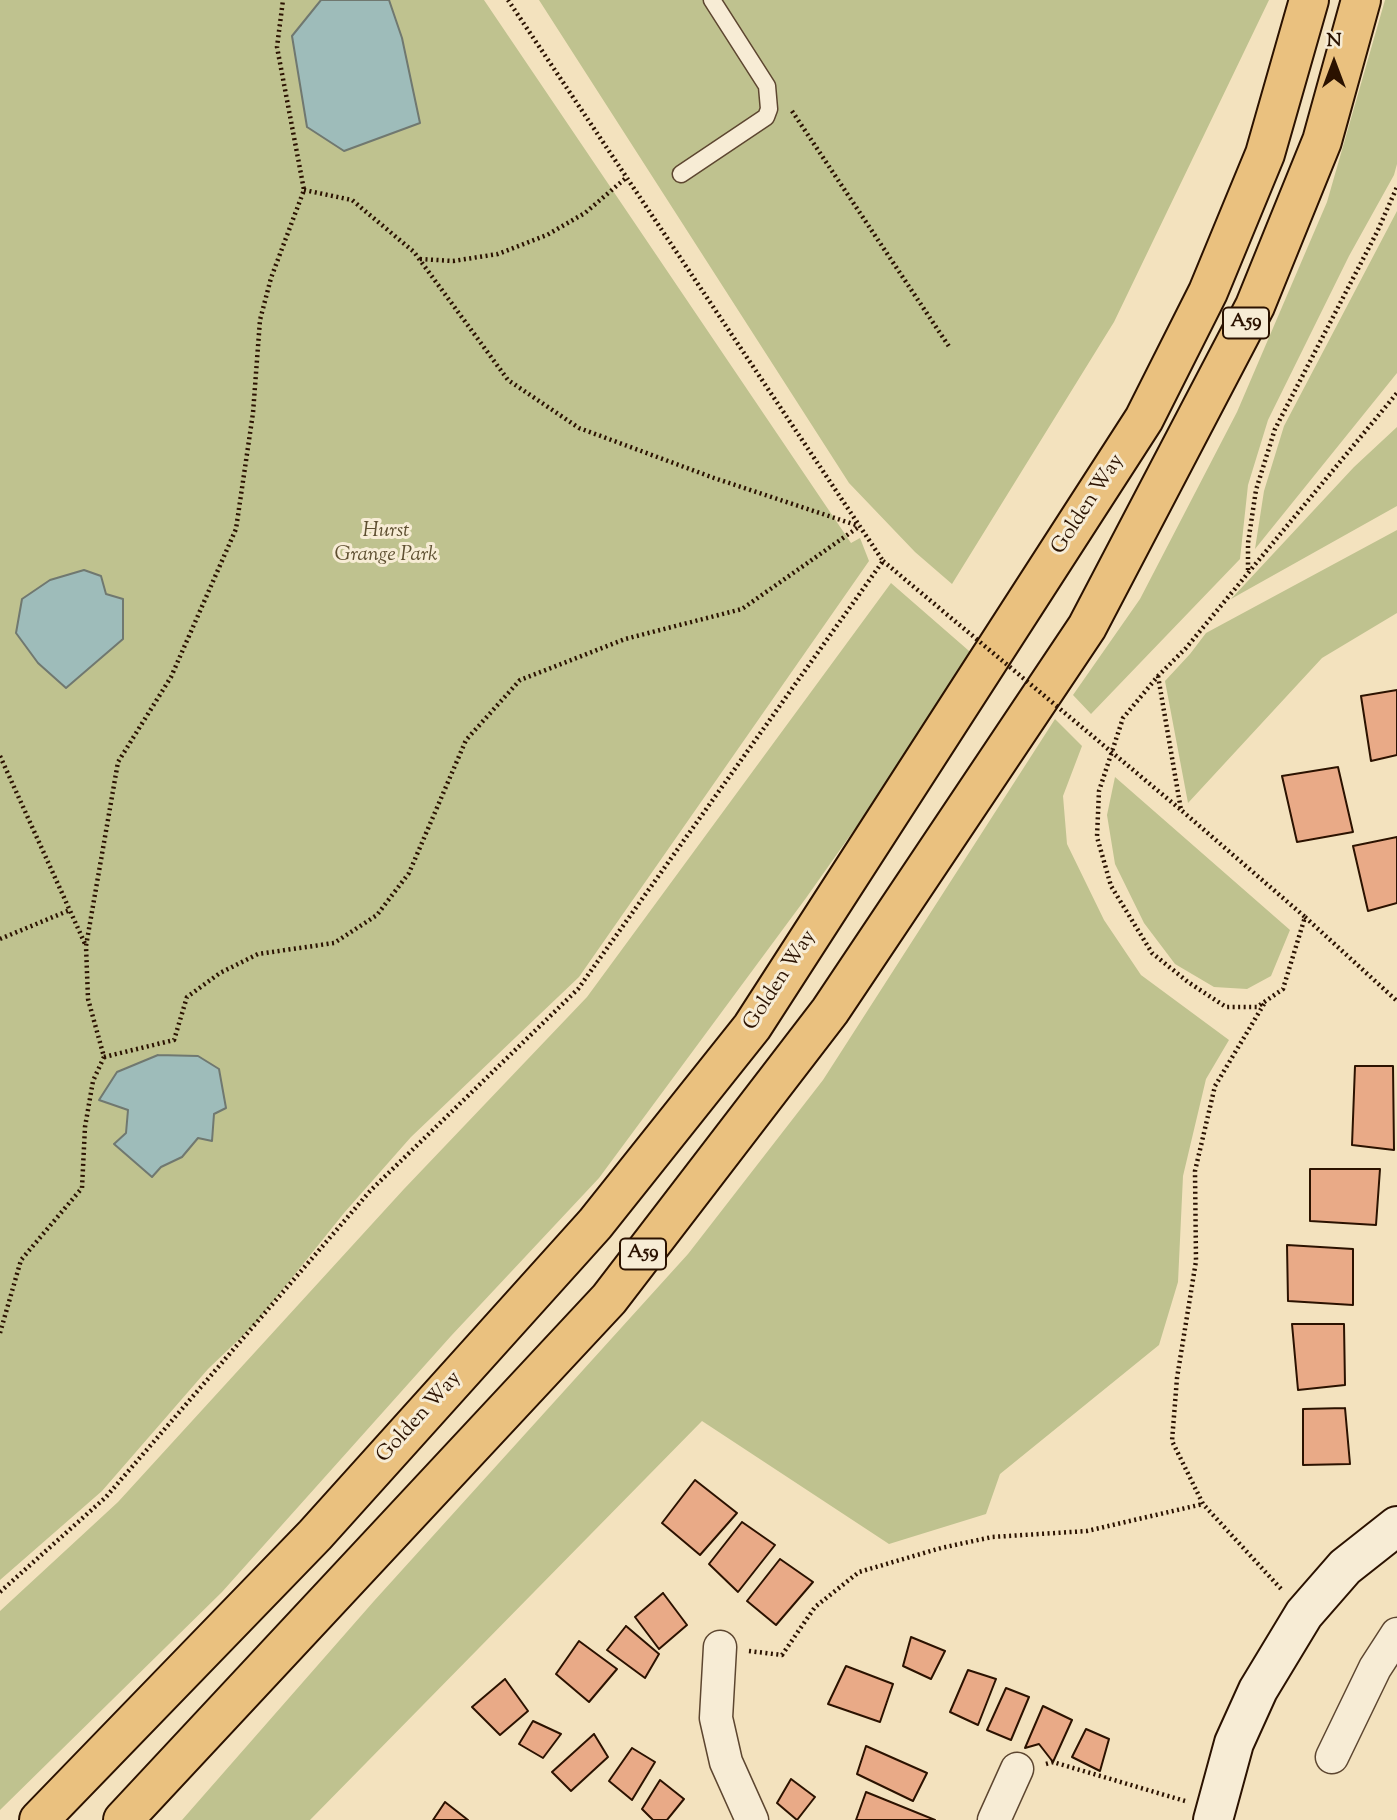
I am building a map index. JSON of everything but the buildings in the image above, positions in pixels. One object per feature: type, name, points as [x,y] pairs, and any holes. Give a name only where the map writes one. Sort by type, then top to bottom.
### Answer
[{"type":"highway","name":"Golden Way","points":[[39,1820],[315,1535],[595,1224],[752,1027],[1144,419],[1208,292],[1265,154],[1309,0]]},
{"type":"highway","name":"A59","points":[[123,1820],[609,1299],[830,1011],[1087,627],[1255,306],[1322,141],[1361,0]]},
{"type":"highway","points":[[134,1820],[196,1740]]},
{"type":"street","points":[[1213,1815],[1234,1743],[1258,1690],[1304,1614],[1345,1567],[1397,1526]]},
{"type":"street","points":[[1332,1757],[1375,1668],[1397,1634]]},
{"type":"street","points":[[720,1647],[716,1718],[726,1762],[752,1820]]},
{"type":"street","points":[[994,1820],[1017,1769]]},
{"type":"lane","points":[[681,174],[766,117],[769,100],[767,86],[712,0]]},
{"type":"path","points":[[0,1333],[21,1260],[82,1188],[85,1127],[93,1081],[104,1057],[88,999],[86,946],[118,762],[171,677],[236,529],[253,413],[260,320],[271,278],[304,190],[277,47],[283,0]]},
{"type":"path","points":[[508,0],[883,561],[1181,810],[1397,1001]]},
{"type":"path","points":[[769,100],[792,110],[950,348]]},
{"type":"path","points":[[419,259],[453,261],[498,254],[547,235],[585,213],[627,177]]},
{"type":"path","points":[[1248,571],[1248,543],[1256,490],[1275,429],[1377,232],[1397,187]]},
{"type":"path","points":[[304,190],[352,200],[414,252],[508,380],[579,428],[714,478],[860,526]]},
{"type":"path","points":[[1305,917],[1283,989],[1256,1007],[1226,1007],[1188,982],[1153,953],[1111,886],[1097,837],[1099,791],[1124,718],[1158,676],[1186,648],[1397,393]]},
{"type":"path","points":[[104,1057],[174,1040],[187,997],[220,974],[258,954],[334,943],[377,915],[409,873],[466,740],[520,680],[625,639],[742,609],[860,526]]},
{"type":"path","points":[[0,1592],[106,1497],[372,1190],[578,989],[883,561]]},
{"type":"path","points":[[1158,676],[1181,810]]},
{"type":"path","points":[[0,756],[86,946]]},
{"type":"path","points":[[0,939],[70,910]]},
{"type":"path","points":[[1266,1000],[1216,1086],[1195,1171],[1196,1261],[1177,1378],[1172,1441],[1203,1504],[1304,1614]]},
{"type":"path","points":[[720,1647],[782,1655],[815,1607],[859,1572],[941,1548],[992,1537],[1087,1531],[1203,1504]]},
{"type":"path","points":[[1017,1769],[1053,1762],[1213,1815]]},
{"type":"green space","name":"Hurst Grange Park","points":[[0,0],[484,0],[851,543],[860,538],[869,561],[579,977],[411,1137],[344,1213],[255,1324],[208,1369],[102,1491],[0,1580]]},
{"type":"green space","points":[[539,0],[1269,0],[1114,322],[952,584],[915,552],[849,483]]},
{"type":"green space","points":[[1385,0],[1397,0],[1397,164],[1394,175],[1349,256],[1268,420],[1248,485],[1240,559],[1091,714],[1073,695],[1140,599],[1237,412],[1327,202]]},
{"type":"green space","points":[[1397,211],[1397,373],[1255,549],[1264,491],[1284,426]]},
{"type":"green space","points":[[1397,427],[1397,506],[1231,599],[1354,467]]},
{"type":"green space","points":[[1397,530],[1397,613],[1322,658],[1188,803],[1165,681],[1206,633]]},
{"type":"green space","points":[[891,583],[976,657],[806,898],[599,1178],[451,1336],[222,1592],[0,1810],[0,1611],[118,1502],[404,1189],[587,997]]},
{"type":"green space","points":[[1055,719],[1082,746],[1063,796],[1067,844],[1104,920],[1141,975],[1229,1040],[1206,1079],[1183,1176],[1178,1282],[1159,1345],[1000,1474],[986,1514],[889,1544],[702,1421],[310,1820],[182,1820],[374,1601],[688,1254],[823,1080]]},
{"type":"green space","points":[[1115,777],[1290,930],[1271,976],[1247,989],[1214,987],[1175,964],[1144,923],[1115,864],[1107,815]]},
{"type":"water","points":[[321,0],[389,0],[402,38],[420,123],[344,151],[307,127],[292,36]]},
{"type":"water","points":[[84,570],[101,576],[106,594],[123,599],[123,639],[66,688],[38,663],[16,633],[22,599],[50,580]]},
{"type":"water","points":[[158,1055],[198,1056],[219,1069],[226,1108],[214,1114],[212,1141],[198,1138],[182,1157],[161,1167],[152,1177],[114,1144],[126,1133],[128,1110],[99,1100],[117,1072]]}]
